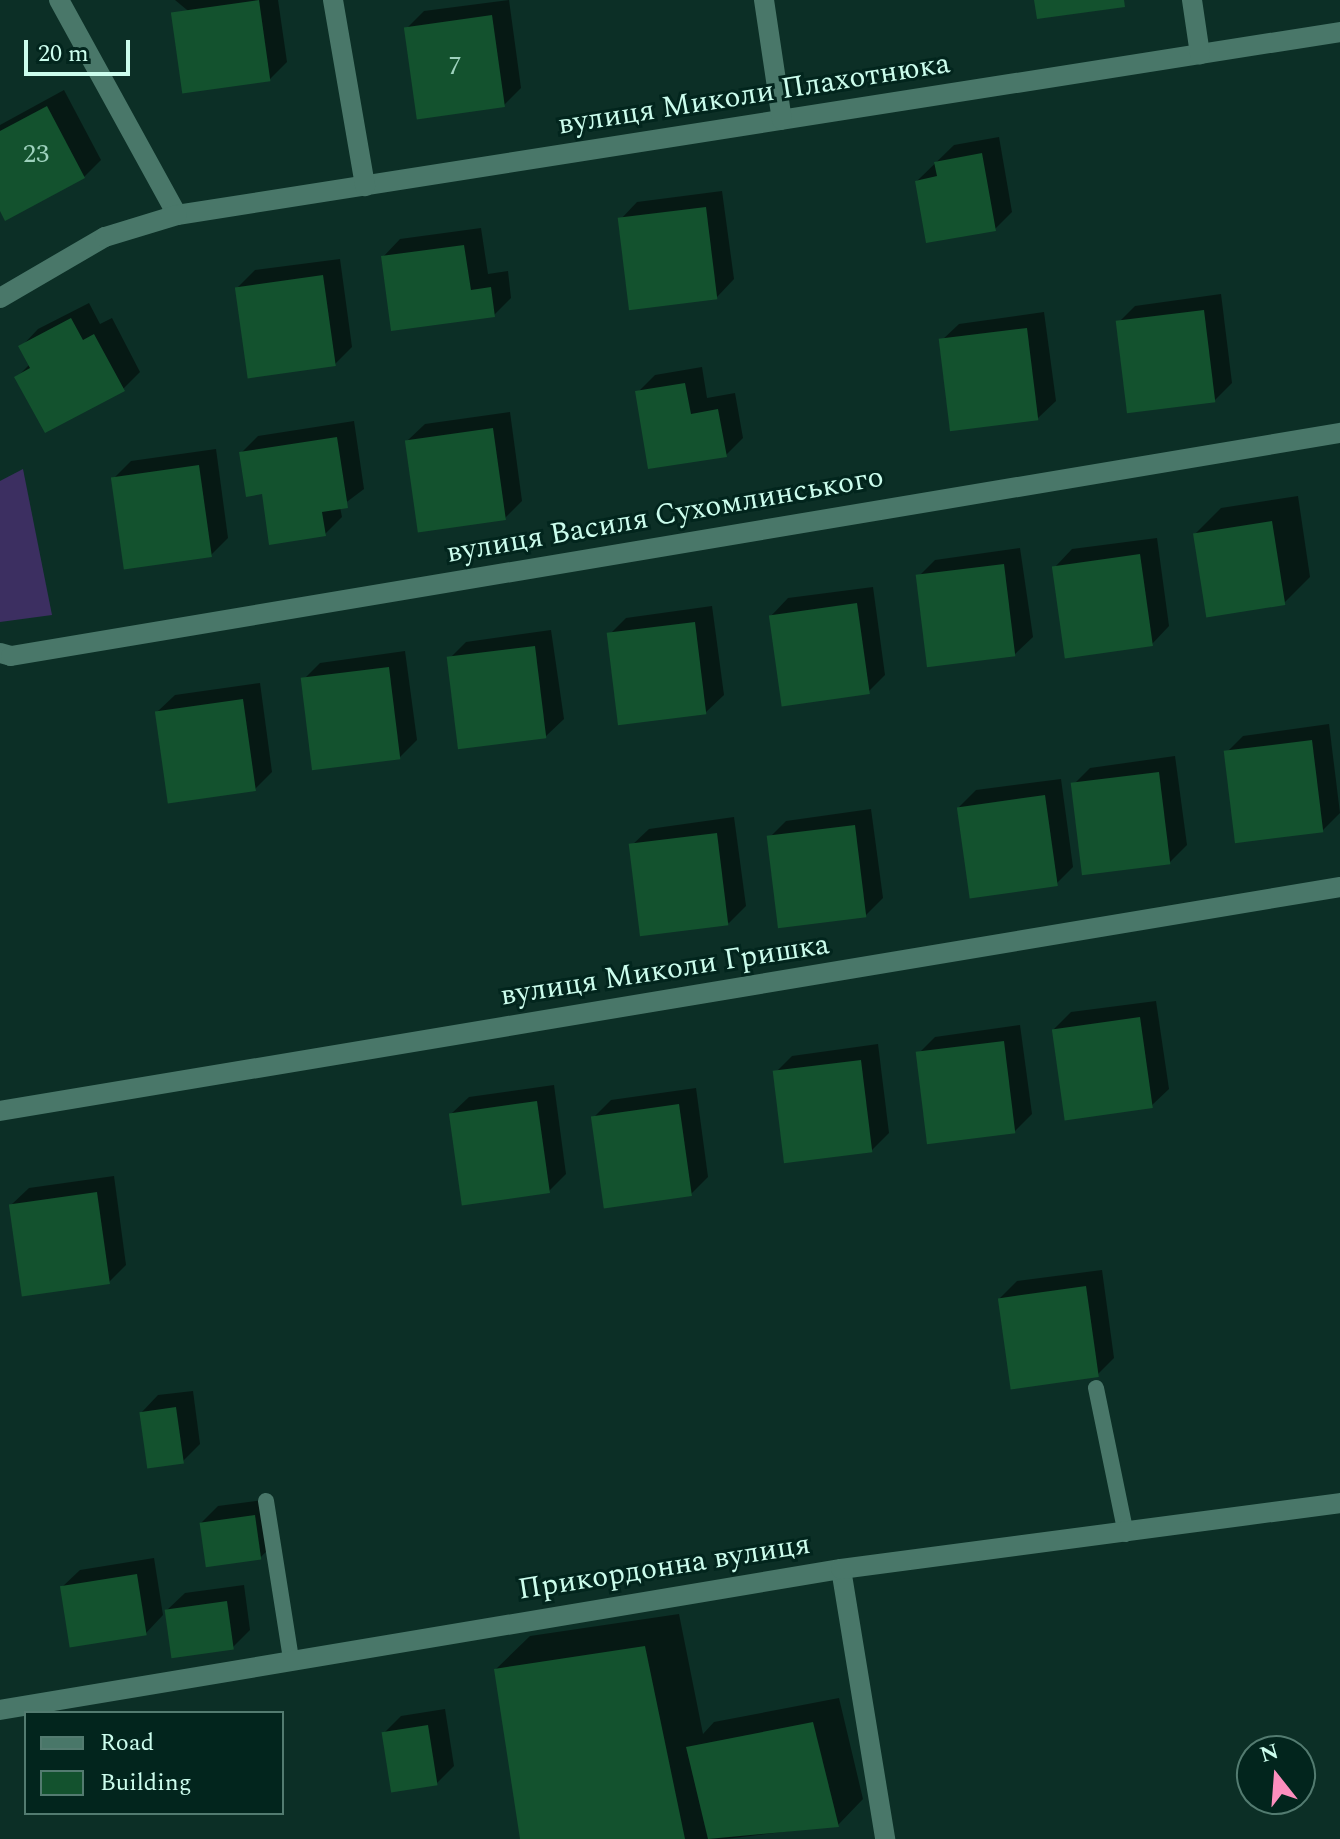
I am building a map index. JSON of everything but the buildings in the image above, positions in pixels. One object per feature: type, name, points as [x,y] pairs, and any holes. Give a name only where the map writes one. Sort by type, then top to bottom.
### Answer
[{"type":"street","points":[[59,0],[177,215]]},
{"type":"street","points":[[333,0],[365,186]]},
{"type":"street","points":[[764,0],[782,120]]},
{"type":"street","points":[[1192,0],[1200,54]]},
{"type":"street","name":"вулиця Миколи Плахотнюка","points":[[0,298],[105,237],[177,215],[1340,32]]},
{"type":"street","name":"вулиця Василя Сухомлинського","points":[[0,653],[26,653],[1340,433]]},
{"type":"street","name":"вулиця Миколи Гришка","points":[[0,1111],[1340,887]]},
{"type":"street","name":"Прикордонна вулиця","points":[[0,1710],[291,1658],[841,1569],[1126,1534],[1340,1503]]},
{"type":"street","points":[[841,1569],[885,1839]]},
{"type":"lane","points":[[1096,1388],[1126,1534]]},
{"type":"lane","points":[[266,1501],[291,1658]]},
{"type":"shaded area","points":[[23,469],[52,615],[0,622],[0,481]]}]
